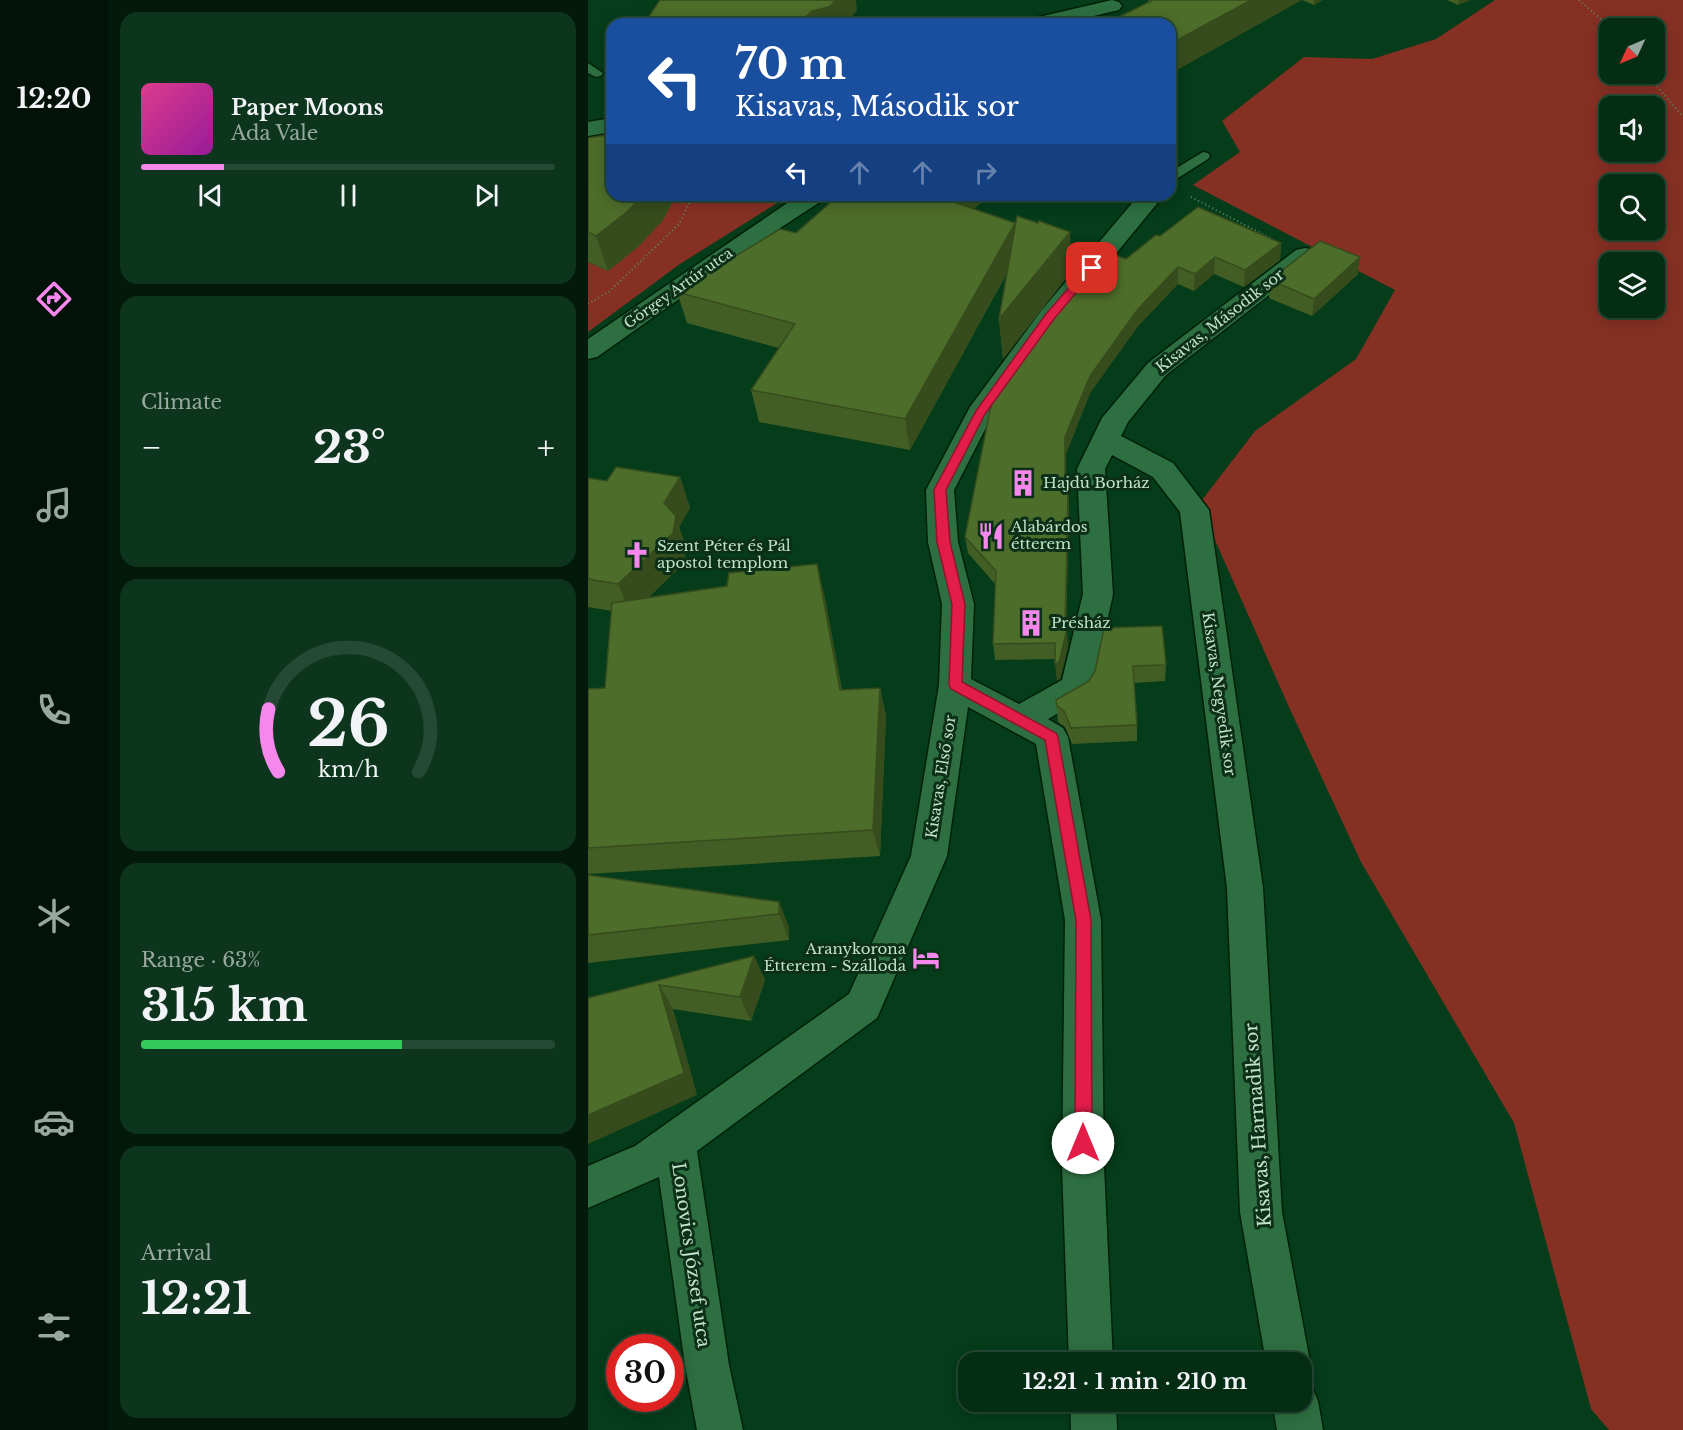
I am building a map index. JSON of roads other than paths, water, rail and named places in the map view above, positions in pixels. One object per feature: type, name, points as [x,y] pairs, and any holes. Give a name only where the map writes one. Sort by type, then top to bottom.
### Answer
[{"type":"street","points":[[1057,18],[1118,3]]},
{"type":"street","points":[[1089,18],[1118,3]]},
{"type":"street","points":[[1100,18],[1118,3]]},
{"type":"street","points":[[588,129],[606,126]]},
{"type":"street","points":[[588,150],[606,147]]},
{"type":"street","name":"Görgey Artúr utca","points":[[588,351],[806,201]]},
{"type":"street","name":"Görgey Artúr utca","points":[[768,225],[825,201]]},
{"type":"street","name":"Kisavas, Első sor","points":[[675,1142],[863,1006],[929,856],[955,685],[958,604],[943,542],[940,490],[980,413],[1050,317],[1147,201]]},
{"type":"street","name":"Kisavas, Második sor","points":[[1019,720],[1077,687],[1098,594],[1091,469],[1116,418],[1156,369],[1298,260]]},
{"type":"street","name":"Kisavas, Negyedik sor","points":[[1105,440],[1163,470],[1194,510],[1245,888],[1250,994]]},
{"type":"street","points":[[955,685],[1051,737],[1083,920],[1083,1166],[1091,1352]]},
{"type":"street","name":"Kisavas, Harmadik sor","points":[[1250,994],[1261,1212],[1286,1352]]},
{"type":"street","name":"Lonovics József utca","points":[[588,1187],[650,1160],[675,1142],[707,1365],[720,1430]]},
{"type":"street","points":[[1093,1412],[1094,1430]]},
{"type":"street","points":[[1296,1412],[1300,1430]]},
{"type":"lane","points":[[1176,175],[1203,156]]},
{"type":"place","name":"Hajdú Borház","points":[[1023,483]]},
{"type":"place","name":"Alabárdos étterem","points":[[991,536]]},
{"type":"place","name":"Szent Péter és Pál apostol templom","points":[[637,555]]},
{"type":"place","name":"Présház","points":[[1031,623]]},
{"type":"place","name":"Aranykorona Étterem - Szálloda","points":[[926,958]]}]
